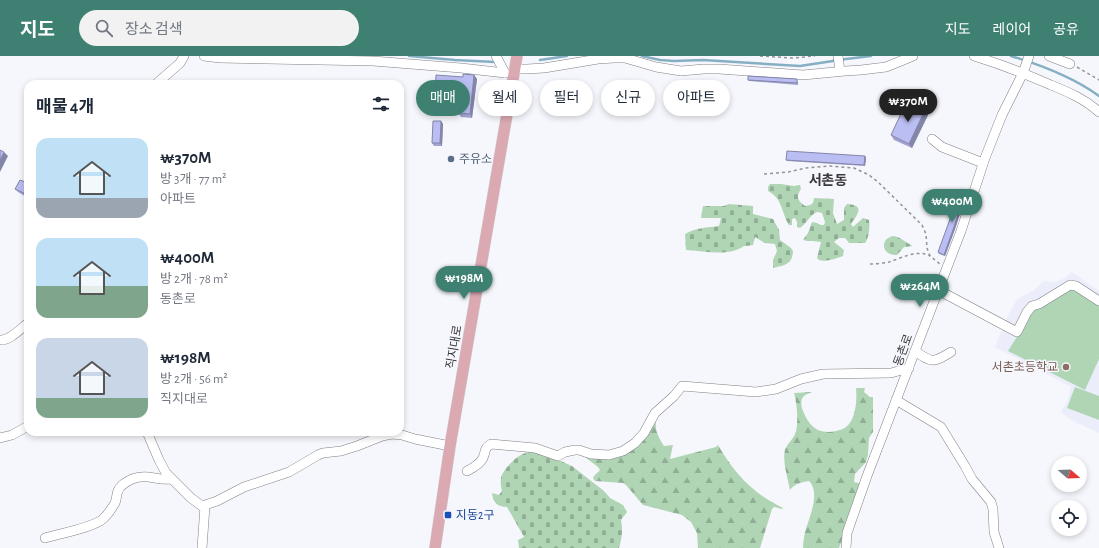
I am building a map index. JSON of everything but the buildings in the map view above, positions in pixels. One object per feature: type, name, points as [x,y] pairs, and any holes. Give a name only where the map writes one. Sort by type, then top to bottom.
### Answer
[{"type":"main road","name":"직지대로","points":[[435,548],[450,446],[518,56]]},
{"type":"street","points":[[161,80],[180,63],[184,56]]},
{"type":"street","points":[[204,56],[220,58],[373,61],[505,73],[496,56]]},
{"type":"street","points":[[838,56],[840,71]]},
{"type":"street","points":[[515,69],[544,68],[598,59],[622,57],[656,67],[681,71],[719,69],[803,75],[886,67],[913,56]]},
{"type":"street","points":[[974,56],[1023,73],[1079,98],[1087,102],[1099,112]]},
{"type":"street","name":"동촌로","points":[[846,548],[847,534],[896,400],[961,231],[983,163],[1002,115],[1023,73],[1029,56]]},
{"type":"street","points":[[1049,56],[1070,64]]},
{"type":"street","points":[[932,139],[942,148],[983,163]]},
{"type":"street","points":[[938,290],[1017,332],[1027,312],[1032,306],[1039,304],[1070,285],[1076,286],[1099,301]]},
{"type":"street","points":[[0,340],[6,340],[24,326]]},
{"type":"street","points":[[915,351],[927,360],[933,361],[938,360],[951,352]]},
{"type":"street","points":[[467,471],[479,463],[486,447],[491,444],[535,448],[558,456],[565,452],[575,450],[591,454],[608,455],[618,453],[635,443],[644,433],[655,412],[674,396],[682,386],[756,392],[776,389],[801,379],[823,374],[891,373],[909,368]]},
{"type":"street","points":[[896,400],[940,427],[972,479],[991,502],[993,509],[994,532],[999,548]]},
{"type":"street","points":[[0,438],[12,435],[24,428]]},
{"type":"street","points":[[149,436],[163,468],[171,479],[191,498],[202,506],[205,506],[244,487],[289,472],[323,452],[341,451],[382,436]]},
{"type":"street","points":[[404,436],[450,446]]},
{"type":"street","points":[[45,538],[100,522],[114,504],[117,491],[124,483],[147,476],[163,480],[171,479]]},
{"type":"street","points":[[202,548],[205,506]]},
{"type":"path","points":[[760,56],[792,58],[815,56]]},
{"type":"path","points":[[1070,64],[1099,80]]},
{"type":"path","points":[[764,174],[829,166],[848,167],[864,172],[878,182],[922,225],[926,234],[927,248],[930,256]]},
{"type":"path","points":[[870,264],[887,262],[913,254],[923,253],[930,256],[946,269]]},
{"type":"shaded area","name":"서촌초등학교","points":[[1072,272],[1099,291],[1099,433],[1071,420],[1061,412],[1068,400],[1071,387],[995,347],[1006,320],[1017,299],[1033,291],[1044,281],[1054,282],[1063,279]]},
{"type":"green space","points":[[770,184],[800,185],[801,189],[798,194],[798,198],[805,206],[813,203],[814,198],[834,199],[833,213],[837,224],[844,220],[844,208],[847,204],[856,206],[858,208],[858,214],[851,224],[853,227],[863,218],[869,220],[869,232],[865,243],[849,243],[845,238],[839,238],[834,242],[844,250],[843,256],[822,261],[819,260],[817,258],[821,242],[803,240],[808,233],[812,222],[824,225],[825,222],[822,213],[815,213],[800,228],[797,227],[795,218],[792,219],[792,225],[789,225],[779,202],[773,194],[768,191]]},
{"type":"green space","points":[[729,204],[753,206],[753,214],[773,219],[779,230],[780,240],[793,251],[791,259],[787,264],[773,268],[773,260],[777,251],[775,244],[765,243],[755,237],[753,245],[744,246],[731,251],[716,252],[686,250],[685,234],[698,229],[719,226],[721,218],[701,218],[703,206],[724,206]]},
{"type":"green space","points":[[893,236],[913,246],[904,247],[897,255],[888,253],[885,250],[884,244],[886,240]]},
{"type":"green space","points":[[1072,289],[1099,306],[1099,359],[1085,390],[1008,351],[1033,311]]},
{"type":"green space","points":[[1075,387],[1099,396],[1099,420],[1067,408]]},
{"type":"green space","points":[[856,388],[865,388],[864,392],[870,397],[873,397],[873,432],[869,438],[868,455],[866,462],[855,474],[854,482],[862,484],[839,548],[803,548],[805,532],[813,506],[814,492],[809,481],[796,485],[790,490],[784,454],[787,446],[795,434],[797,425],[797,408],[794,393],[812,392],[805,395],[801,401],[805,416],[815,428],[824,432],[830,432],[843,429],[850,423],[855,410]]},
{"type":"green space","points":[[656,418],[657,433],[664,446],[673,445],[670,459],[716,447],[718,445],[731,465],[745,482],[762,496],[783,508],[774,507],[772,509],[760,548],[698,548],[697,533],[691,522],[682,515],[643,505],[623,483],[595,481],[593,478],[600,470],[581,454],[628,453],[635,449]]},
{"type":"green space","points":[[534,451],[543,453],[572,466],[604,491],[610,498],[623,505],[627,512],[621,520],[622,534],[619,548],[519,548],[518,540],[524,537],[507,507],[498,505],[493,499],[492,493],[499,495],[502,491],[501,477],[504,471],[517,457]]},
{"type":"waterway","points":[[409,56],[495,62]]},
{"type":"waterway","points":[[540,60],[567,56]]},
{"type":"waterway","points":[[642,56],[674,61],[703,60],[800,66],[871,56]]},
{"type":"waterway","points":[[1011,56],[1056,72],[1089,89],[1099,96]]},
{"type":"place","name":"주유소","points":[[451,159]]},
{"type":"place","name":"서촌초등학교","points":[[1066,367]]},
{"type":"place","name":"지동2구","points":[[448,515]]},
{"type":"district","name":"서촌동","points":[[828,180]]}]
